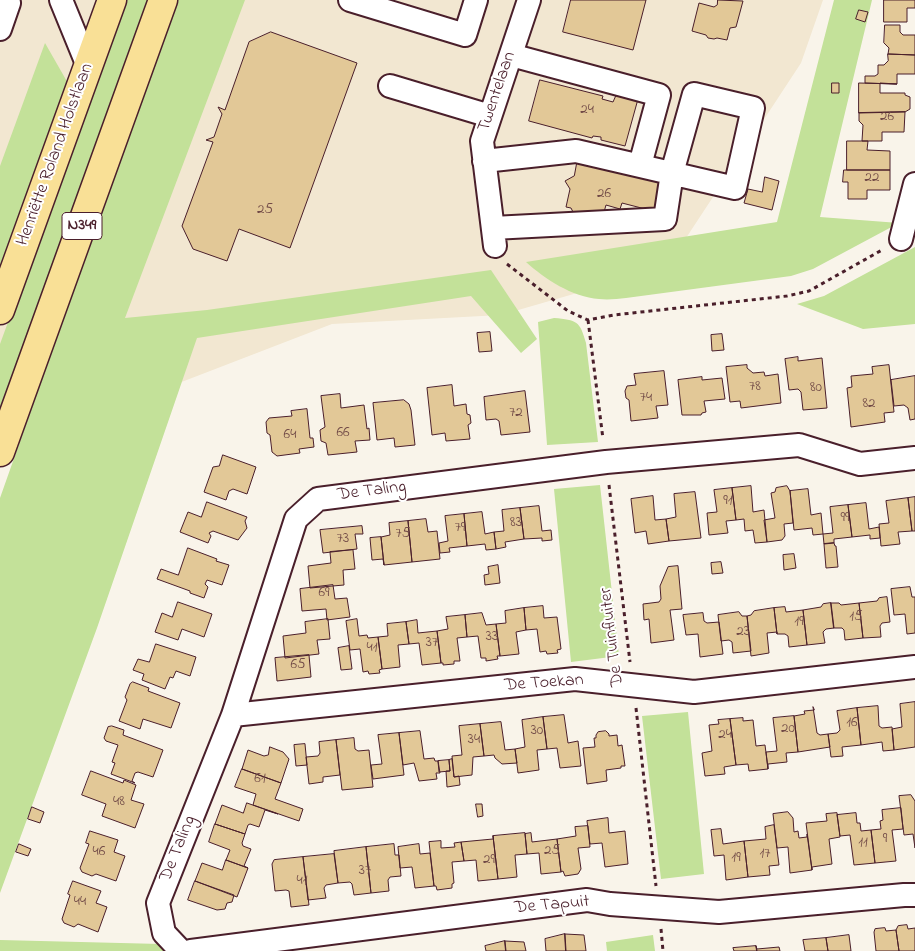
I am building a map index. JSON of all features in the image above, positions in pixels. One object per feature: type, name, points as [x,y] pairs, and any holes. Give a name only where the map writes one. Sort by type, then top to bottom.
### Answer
[{"type":"main road","name":"Henriëtte Roland Holstlaan","points":[[0,310],[112,0]]},
{"type":"main road","name":"N349","points":[[0,452],[163,0]]},
{"type":"street","points":[[0,0],[9,3],[0,29]]},
{"type":"street","points":[[61,0],[88,66]]},
{"type":"street","points":[[350,0],[465,35],[476,0]]},
{"type":"street","name":"Twentelaan","points":[[494,237],[482,141],[529,0]]},
{"type":"street","points":[[510,55],[659,95],[640,165]]},
{"type":"street","points":[[390,86],[490,116]]},
{"type":"street","points":[[484,160],[576,151],[640,165],[672,173],[735,188],[752,108],[694,94],[672,173],[665,219],[494,237]]},
{"type":"street","points":[[901,239],[915,184]]},
{"type":"street","name":"De Taling","points":[[181,951],[164,933],[158,903],[233,715],[296,519],[318,499],[606,462],[799,445],[860,464],[915,458]]},
{"type":"street","name":"De Toekan","points":[[233,715],[575,679],[694,692],[915,667]]},
{"type":"street","name":"De Tapuit","points":[[190,951],[587,900],[610,904],[658,906],[719,912],[904,894],[915,895]]},
{"type":"path","points":[[494,237],[500,256],[512,269],[568,311],[588,320],[614,315],[802,293],[809,291],[901,239]]},
{"type":"path","name":"De Tuinfluiter","points":[[588,320],[633,685],[663,951]]},
{"type":"shaded area","points":[[0,0],[823,0],[801,63],[667,267],[501,315],[332,324],[0,452]]},
{"type":"green space","points":[[126,0],[152,0],[38,305],[0,415],[0,344]]},
{"type":"green space","points":[[176,0],[245,0],[125,318],[207,310],[491,270],[537,339],[521,353],[471,296],[197,338],[97,628],[0,893],[0,498]]},
{"type":"green space","points":[[834,0],[872,0],[820,217],[899,223],[813,269],[791,276],[623,298],[602,299],[579,295],[550,281],[526,262],[777,222]]},
{"type":"green space","points":[[45,43],[69,85],[0,274],[0,166]]},
{"type":"green space","points":[[915,247],[915,324],[863,329],[797,304],[824,296]]},
{"type":"green space","points":[[554,318],[573,321],[582,330],[586,343],[598,442],[547,445],[538,322]]},
{"type":"green space","points":[[600,485],[619,656],[571,662],[554,489]]},
{"type":"green space","points":[[688,712],[704,874],[661,879],[642,716]]},
{"type":"green space","points":[[653,935],[655,951],[607,951],[606,942]]},
{"type":"green space","points":[[0,940],[161,944],[166,951],[0,951]]},
{"type":"building","points":[[571,0],[646,0],[633,50],[563,32]]},
{"type":"building","points":[[718,0],[743,1],[736,27],[730,28],[727,40],[708,38],[706,35],[692,31],[699,3],[714,7],[717,5]]},
{"type":"building","points":[[884,0],[915,0],[915,8],[907,8],[907,22],[884,22]]},
{"type":"building","points":[[859,10],[868,12],[865,22],[856,19]]},
{"type":"building","points":[[885,25],[900,25],[900,32],[903,35],[915,35],[915,55],[888,54],[889,48],[884,43]]},
{"type":"building","points":[[271,32],[357,63],[290,248],[239,229],[227,261],[193,249],[182,226],[213,142],[206,140],[214,137],[222,114],[218,107],[225,110],[249,42]]},
{"type":"building","points":[[888,54],[915,55],[915,74],[897,74],[897,84],[865,83],[865,76],[875,76],[878,74],[878,65],[884,65],[888,61]]},
{"type":"building","points":[[540,80],[603,96],[602,99],[613,102],[617,93],[638,99],[625,146],[601,140],[601,137],[593,136],[592,138],[529,121]]},
{"type":"building","points":[[832,83],[839,83],[839,93],[832,93]]},
{"type":"building","points":[[859,83],[880,84],[880,93],[905,93],[905,95],[910,97],[910,109],[905,112],[859,113]]},
{"type":"building","points":[[905,112],[904,132],[882,132],[882,141],[862,141],[863,125],[859,121],[859,113]]},
{"type":"building","points":[[847,141],[868,141],[867,150],[890,151],[890,170],[847,170]]},
{"type":"building","points":[[578,158],[665,180],[657,212],[622,203],[620,209],[606,205],[604,212],[574,214],[571,208],[566,207],[570,189],[565,181],[574,176]]},
{"type":"building","points":[[844,170],[890,170],[890,190],[867,190],[867,199],[848,199],[848,182],[843,182]]},
{"type":"building","points":[[765,177],[779,181],[772,210],[744,203],[748,189],[762,192]]},
{"type":"building","points":[[490,332],[492,351],[479,352],[477,333]]},
{"type":"building","points":[[722,334],[724,350],[712,351],[711,335]]},
{"type":"building","points":[[798,357],[798,361],[822,358],[827,408],[803,410],[801,392],[798,389],[789,390],[785,359]]},
{"type":"building","points":[[747,365],[747,368],[753,373],[764,372],[765,376],[778,374],[781,403],[741,408],[740,401],[730,402],[726,367]]},
{"type":"building","points":[[889,365],[894,412],[884,413],[885,422],[851,427],[847,388],[852,387],[851,376],[873,374],[872,367]]},
{"type":"building","points":[[664,371],[668,405],[656,406],[658,418],[631,421],[629,400],[626,398],[625,391],[627,386],[636,385],[634,374]]},
{"type":"building","points":[[915,376],[915,419],[910,420],[908,408],[904,405],[894,406],[891,380]]},
{"type":"building","points":[[702,377],[702,380],[722,378],[725,399],[704,401],[706,412],[701,415],[682,415],[678,380]]},
{"type":"building","points":[[452,385],[454,406],[466,404],[467,414],[470,415],[471,423],[468,425],[470,439],[446,441],[445,433],[432,435],[427,388]]},
{"type":"building","points":[[525,391],[530,432],[501,435],[499,421],[496,419],[486,420],[484,397]]},
{"type":"building","points":[[340,394],[341,408],[364,405],[370,440],[355,441],[357,452],[328,455],[326,443],[321,441],[320,430],[325,427],[321,396]]},
{"type":"building","points":[[404,400],[409,404],[411,410],[415,445],[395,447],[394,438],[377,440],[373,403]]},
{"type":"building","points":[[307,409],[310,438],[313,438],[314,447],[299,449],[300,453],[277,456],[272,452],[266,422],[269,418],[292,416],[291,411]]},
{"type":"building","points":[[223,455],[256,467],[247,494],[233,489],[229,491],[226,500],[204,492],[213,467],[219,466]]},
{"type":"building","points":[[751,486],[753,512],[764,510],[767,542],[755,543],[753,530],[745,531],[744,519],[736,520],[732,488]]},
{"type":"building","points":[[787,486],[790,491],[793,523],[784,524],[785,536],[782,540],[767,542],[764,520],[775,518],[771,493],[775,492],[776,488]]},
{"type":"building","points":[[732,488],[736,520],[726,521],[728,533],[709,535],[707,513],[717,512],[714,490]]},
{"type":"building","points":[[808,489],[811,515],[821,513],[823,534],[813,535],[812,528],[794,530],[790,491]]},
{"type":"building","points":[[695,492],[701,538],[669,541],[666,519],[676,517],[674,494]]},
{"type":"building","points":[[653,496],[655,520],[666,519],[669,541],[648,544],[646,531],[635,533],[631,499]]},
{"type":"building","points":[[915,497],[915,531],[912,531],[908,498]]},
{"type":"building","points":[[908,498],[912,531],[898,532],[900,544],[881,546],[879,524],[889,523],[886,501]]},
{"type":"building","points":[[207,502],[247,517],[245,521],[247,528],[238,540],[213,531],[209,533],[211,536],[208,543],[180,532],[188,512],[201,517]]},
{"type":"building","points":[[866,503],[869,529],[879,527],[880,538],[870,539],[870,535],[852,537],[848,505]]},
{"type":"building","points":[[848,505],[852,537],[834,539],[834,543],[824,544],[823,534],[833,533],[830,507]]},
{"type":"building","points":[[539,506],[542,531],[551,530],[552,540],[542,541],[542,538],[524,539],[520,508]]},
{"type":"building","points":[[520,508],[524,539],[505,542],[506,547],[496,549],[494,532],[504,531],[502,510]]},
{"type":"building","points":[[482,512],[485,534],[494,532],[496,549],[486,550],[485,544],[467,546],[464,514]]},
{"type":"building","points":[[464,514],[467,546],[449,548],[450,552],[440,553],[439,543],[448,541],[445,516]]},
{"type":"building","points":[[426,519],[428,532],[437,531],[440,559],[412,562],[408,521]]},
{"type":"building","points":[[408,521],[412,562],[384,565],[381,537],[390,535],[389,523]]},
{"type":"building","points":[[362,526],[363,534],[355,534],[357,549],[323,553],[320,530]]},
{"type":"building","points":[[381,537],[384,565],[383,559],[372,560],[370,538]]},
{"type":"building","points":[[834,543],[838,567],[826,568],[824,544]]},
{"type":"building","points":[[188,548],[229,565],[222,585],[207,580],[205,584],[208,587],[204,598],[157,579],[161,569],[178,575]]},
{"type":"building","points":[[353,550],[355,569],[343,570],[344,585],[310,588],[308,566],[331,563],[330,552]]},
{"type":"building","points":[[794,554],[796,568],[784,570],[783,555]]},
{"type":"building","points":[[721,562],[723,573],[712,574],[711,563]]},
{"type":"building","points":[[498,565],[500,583],[485,585],[484,575],[489,574],[488,567]]},
{"type":"building","points":[[678,566],[682,609],[670,610],[674,640],[651,643],[649,619],[644,620],[643,604],[659,602],[661,599],[660,586],[668,567]]},
{"type":"building","points":[[333,585],[335,599],[347,598],[350,617],[327,620],[326,609],[302,611],[300,589]]},
{"type":"building","points":[[910,587],[912,597],[915,597],[915,633],[907,634],[905,614],[894,615],[891,589]]},
{"type":"building","points":[[887,597],[890,622],[882,623],[880,626],[881,637],[863,638],[859,603],[877,601],[879,598]]},
{"type":"building","points":[[178,602],[212,614],[204,637],[182,629],[178,640],[155,632],[162,613],[172,617]]},
{"type":"building","points":[[831,603],[839,603],[841,605],[859,603],[863,638],[845,640],[844,630],[842,628],[834,628]]},
{"type":"building","points":[[831,603],[834,628],[826,629],[823,632],[825,643],[807,645],[803,610]]},
{"type":"building","points":[[543,606],[544,618],[557,617],[561,649],[557,650],[558,653],[547,654],[546,651],[540,652],[537,629],[526,630],[524,608]]},
{"type":"building","points":[[785,607],[786,612],[803,610],[807,645],[789,647],[788,636],[777,634],[774,608]]},
{"type":"building","points":[[524,608],[526,630],[516,632],[519,654],[500,656],[496,624],[506,623],[505,611]]},
{"type":"building","points":[[774,608],[777,632],[767,633],[769,653],[751,656],[747,616],[751,615],[754,611]]},
{"type":"building","points":[[739,612],[742,616],[747,616],[751,651],[733,653],[732,642],[729,640],[721,641],[718,615]]},
{"type":"building","points":[[482,613],[486,625],[496,624],[500,656],[497,656],[498,659],[486,661],[486,658],[481,658],[478,636],[467,637],[465,615]]},
{"type":"building","points":[[703,613],[704,621],[707,623],[719,622],[723,654],[700,657],[698,634],[686,635],[683,615]]},
{"type":"building","points":[[465,615],[467,637],[457,638],[460,661],[454,661],[454,664],[443,665],[441,663],[437,631],[448,629],[446,617]]},
{"type":"building","points":[[328,619],[330,639],[317,640],[319,654],[285,658],[283,636],[306,633],[305,622]]},
{"type":"building","points":[[357,619],[359,636],[367,635],[368,638],[378,637],[382,669],[379,670],[380,673],[369,674],[368,671],[363,672],[360,649],[350,650],[346,621]]},
{"type":"building","points":[[417,620],[418,633],[437,631],[441,663],[422,665],[419,643],[409,644],[406,622]]},
{"type":"building","points":[[406,622],[409,644],[398,645],[400,667],[382,669],[378,637],[388,636],[387,624]]},
{"type":"building","points":[[156,644],[196,657],[190,676],[176,671],[173,678],[170,677],[165,689],[142,680],[144,674],[133,670],[138,659],[149,662]]},
{"type":"building","points":[[349,646],[352,669],[341,670],[338,648]]},
{"type":"building","points":[[309,655],[311,677],[277,681],[275,658]]},
{"type":"building","points":[[133,682],[149,688],[148,691],[180,703],[171,728],[143,719],[140,729],[119,721],[127,700],[125,697],[130,684]]},
{"type":"building","points":[[915,702],[915,747],[894,750],[892,729],[902,727],[900,704]]},
{"type":"building","points":[[878,706],[879,726],[882,728],[892,727],[894,750],[883,751],[882,742],[861,745],[857,708]]},
{"type":"building","points":[[857,708],[861,745],[842,747],[843,756],[831,757],[828,734],[837,733],[840,730],[837,711]]},
{"type":"building","points":[[813,710],[817,733],[820,735],[828,734],[830,747],[798,752],[794,716],[805,714],[804,711]]},
{"type":"building","points":[[564,715],[568,743],[578,741],[581,766],[560,768],[557,748],[547,749],[543,717]]},
{"type":"building","points":[[794,716],[798,752],[786,753],[787,762],[768,764],[768,769],[766,752],[777,751],[773,718]]},
{"type":"building","points":[[543,717],[547,749],[537,750],[539,770],[518,773],[515,749],[525,747],[522,720]]},
{"type":"building","points":[[743,718],[743,721],[753,720],[756,746],[765,745],[768,769],[749,771],[748,764],[736,765],[730,719]]},
{"type":"building","points":[[730,719],[736,765],[724,767],[725,774],[705,776],[702,753],[712,751],[709,725],[719,724],[718,720]]},
{"type":"building","points":[[501,722],[505,750],[515,749],[517,763],[502,764],[494,755],[484,756],[480,724]]},
{"type":"building","points":[[480,724],[484,756],[473,757],[472,775],[454,777],[452,756],[462,755],[459,726]]},
{"type":"building","points":[[112,726],[124,730],[123,735],[163,750],[153,777],[138,772],[135,773],[132,781],[135,783],[111,774],[115,763],[112,762],[118,745],[106,741],[104,738],[108,727]]},
{"type":"building","points":[[420,731],[424,759],[434,758],[435,761],[438,761],[440,773],[436,773],[437,779],[419,781],[414,763],[403,765],[399,733]]},
{"type":"building","points":[[606,731],[609,736],[617,735],[618,746],[622,745],[625,766],[606,770],[607,781],[587,784],[583,748],[595,747],[594,738],[596,738],[598,732]]},
{"type":"building","points":[[399,733],[404,775],[373,779],[371,765],[382,764],[378,735]]},
{"type":"building","points":[[354,738],[355,749],[358,751],[369,750],[373,787],[342,790],[336,740]]},
{"type":"building","points":[[336,740],[340,775],[323,777],[323,782],[309,784],[306,757],[318,756],[320,753],[319,742]]},
{"type":"building","points":[[305,744],[307,765],[296,766],[294,745]]},
{"type":"building","points":[[270,747],[283,752],[289,759],[281,783],[242,769],[248,750],[264,756],[268,755]]},
{"type":"building","points":[[452,759],[454,777],[459,776],[460,785],[447,787],[446,771],[450,771],[449,760]]},
{"type":"building","points":[[449,760],[450,771],[439,772],[438,761]]},
{"type":"building","points":[[242,769],[281,783],[275,799],[303,809],[299,821],[253,805],[256,794],[235,787]]},
{"type":"building","points":[[91,771],[123,783],[124,780],[136,785],[131,800],[144,804],[135,828],[102,816],[106,804],[82,795]]},
{"type":"building","points":[[911,795],[915,801],[915,848],[913,834],[904,835],[899,796]]},
{"type":"building","points":[[247,803],[278,814],[265,810],[259,827],[248,825],[245,834],[215,824],[222,805],[243,813]]},
{"type":"building","points":[[476,804],[482,804],[483,816],[478,817]]},
{"type":"building","points":[[32,807],[44,812],[40,823],[28,819]]},
{"type":"building","points":[[901,808],[903,829],[892,830],[896,861],[875,863],[871,830],[881,829],[880,821],[883,820],[882,810]]},
{"type":"building","points":[[788,812],[793,818],[794,832],[798,831],[799,838],[807,837],[807,834],[812,870],[790,873],[788,847],[777,848],[773,814]]},
{"type":"building","points":[[837,813],[840,837],[829,839],[832,864],[812,867],[812,870],[806,823],[827,821],[826,814]]},
{"type":"building","points":[[856,813],[857,823],[860,823],[861,831],[871,830],[875,863],[854,865],[850,835],[840,836],[837,815]]},
{"type":"building","points":[[608,818],[609,833],[625,831],[628,864],[605,867],[602,843],[590,844],[587,821]]},
{"type":"building","points":[[215,824],[245,834],[243,846],[251,849],[244,866],[248,868],[226,860],[230,850],[209,842]]},
{"type":"building","points":[[774,825],[779,865],[769,866],[770,875],[748,877],[744,841],[766,839],[765,827]]},
{"type":"building","points":[[588,826],[590,847],[578,848],[581,869],[578,874],[565,876],[563,871],[561,872],[557,839],[576,836],[575,827]]},
{"type":"building","points":[[721,829],[723,844],[744,841],[748,877],[726,880],[724,855],[714,856],[711,830]]},
{"type":"building","points":[[90,831],[118,840],[114,852],[125,856],[116,881],[96,874],[92,876],[82,872],[80,868],[89,844],[86,843]]},
{"type":"building","points":[[525,833],[527,854],[515,855],[517,877],[498,879],[493,836]]},
{"type":"building","points":[[531,833],[532,842],[557,839],[561,872],[541,874],[539,853],[527,854],[525,834]]},
{"type":"building","points":[[493,836],[498,879],[478,881],[476,860],[464,861],[461,842],[493,839]]},
{"type":"building","points":[[441,841],[441,848],[455,847],[454,843],[461,842],[464,861],[452,862],[454,883],[452,888],[437,890],[436,886],[434,886],[429,842]]},
{"type":"building","points":[[19,844],[31,849],[28,856],[16,852]]},
{"type":"building","points":[[394,844],[395,855],[399,855],[401,876],[390,877],[388,880],[389,891],[371,893],[366,847]]},
{"type":"building","points":[[419,844],[420,854],[430,853],[434,886],[415,888],[412,867],[400,868],[398,847]]},
{"type":"building","points":[[366,847],[371,893],[354,895],[350,882],[338,883],[334,851]]},
{"type":"building","points":[[334,854],[338,883],[326,885],[324,888],[326,898],[308,900],[303,857]]},
{"type":"building","points":[[303,857],[309,905],[291,907],[289,891],[275,891],[272,864],[274,860]]},
{"type":"building","points":[[226,860],[248,868],[237,897],[195,881],[202,863],[222,870]]},
{"type":"building","points":[[73,881],[101,891],[96,903],[107,907],[98,932],[78,924],[74,927],[64,923],[62,919]]},
{"type":"building","points":[[195,881],[234,895],[232,902],[227,903],[225,909],[217,910],[188,900]]},
{"type":"building","points":[[907,925],[908,929],[915,928],[915,951],[899,951],[896,930],[898,926]]},
{"type":"building","points":[[885,928],[886,931],[896,930],[899,951],[876,951],[875,929]]},
{"type":"building","points":[[565,934],[566,951],[546,951],[545,939]]},
{"type":"building","points":[[565,934],[584,935],[586,951],[566,951]]},
{"type":"building","points":[[849,935],[851,951],[828,951],[826,938]]},
{"type":"building","points":[[826,938],[828,951],[805,951],[803,940]]},
{"type":"building","points":[[505,941],[524,942],[526,951],[506,951]]},
{"type":"building","points":[[505,941],[506,951],[486,951],[485,946]]},
{"type":"building","points":[[756,946],[757,951],[734,951],[733,948]]},
{"type":"building","points":[[756,946],[757,949],[779,947],[780,951],[757,951]]}]
